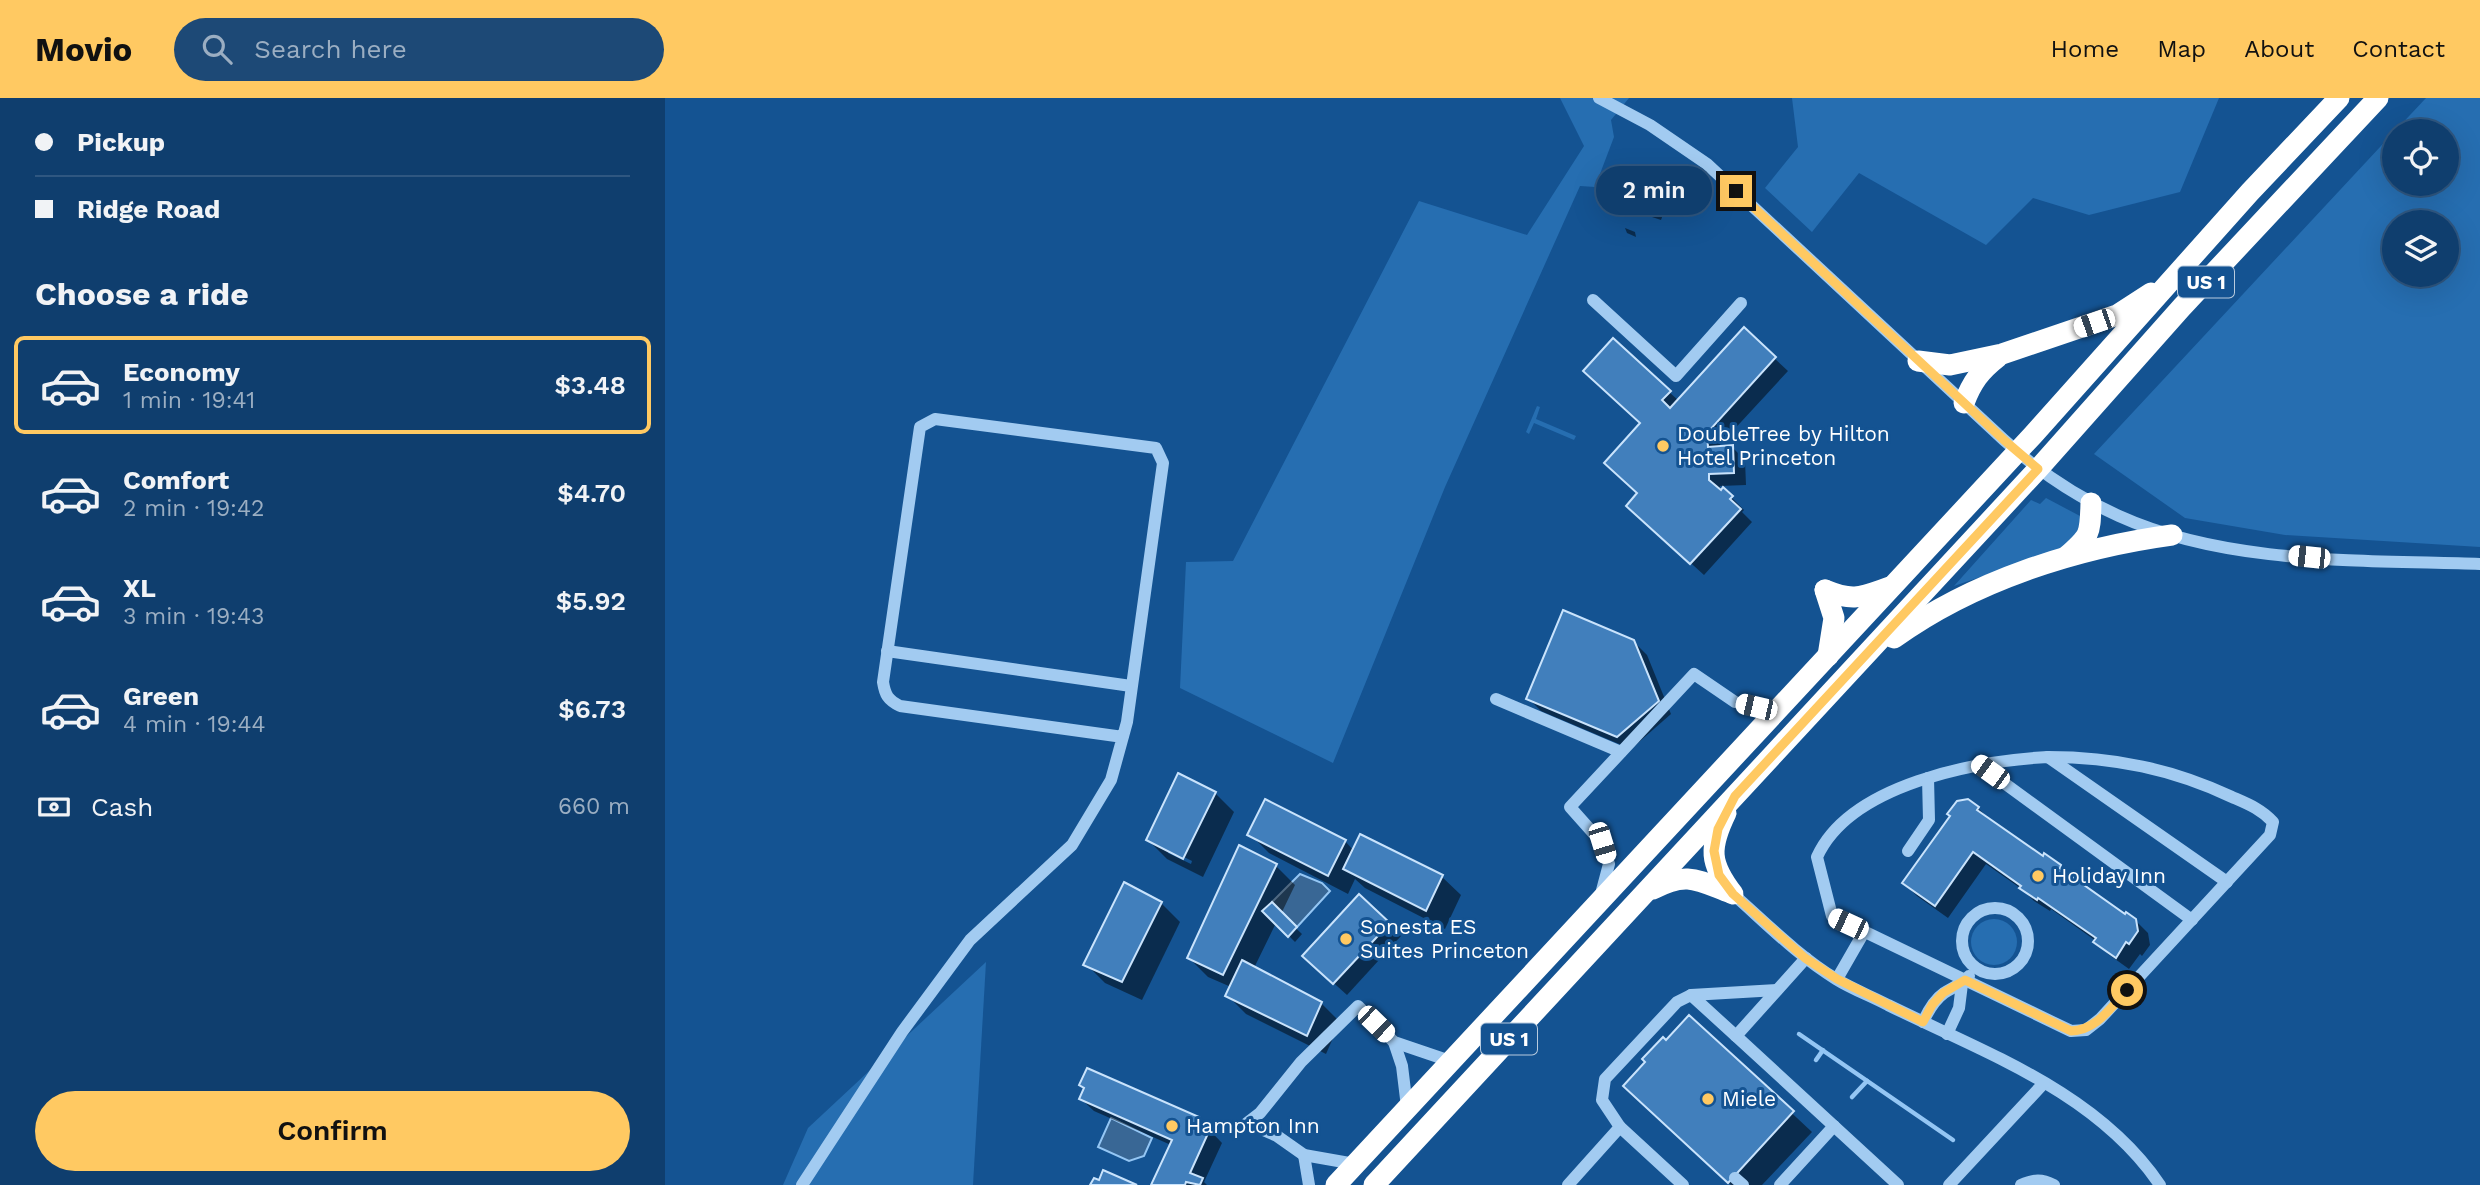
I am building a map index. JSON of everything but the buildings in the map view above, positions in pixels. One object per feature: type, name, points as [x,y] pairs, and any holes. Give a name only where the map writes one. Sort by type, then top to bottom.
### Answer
[{"type":"highway","name":"US 1","points":[[1336,1185],[2017,452],[2339,98]]},
{"type":"highway","name":"US 1","points":[[1374,1185],[2038,469],[2182,307],[2378,98]]},
{"type":"highway","points":[[1918,361],[1950,365],[2003,354],[2117,315],[2174,279]]},
{"type":"highway","points":[[1964,404],[1971,383],[1981,370],[2003,354]]},
{"type":"highway","points":[[2063,560],[2087,539],[2091,526],[2091,503]]},
{"type":"highway","points":[[1856,666],[1922,618],[1967,594],[2002,580],[2126,541],[2172,535]]},
{"type":"highway","points":[[1828,656],[1834,618],[1825,590],[1846,598],[1860,597],[1893,586]]},
{"type":"highway","points":[[1733,894],[1719,875],[1714,851],[1718,829],[1735,796]]},
{"type":"highway","points":[[1645,893],[1672,879],[1684,878],[1699,880],[1733,894]]},
{"type":"street","points":[[1599,98],[1650,125],[1707,164],[2017,452],[2091,503],[2172,535],[2211,545],[2309,557],[2480,564]]},
{"type":"street","points":[[1593,300],[1676,376],[1741,303]]},
{"type":"street","points":[[803,1185],[902,1032],[970,940],[1072,845],[1111,780],[1123,737],[1132,686],[1163,463],[1156,448],[935,419],[920,428],[887,651],[883,682],[885,694],[890,701],[900,706],[1123,737]]},
{"type":"street","points":[[887,651],[1132,686]]},
{"type":"street","points":[[1599,901],[1609,864],[1602,843],[1570,807],[1694,674],[1735,702],[1776,712]]},
{"type":"street","points":[[1496,699],[1621,752]]},
{"type":"street","points":[[2048,757],[2227,882]]},
{"type":"street","points":[[2048,757],[2123,761],[2195,779],[2263,811],[2273,822],[2270,835],[2101,1019],[2085,1030],[2071,1031],[1964,982],[1832,916],[1817,857],[1831,833],[1851,814],[1876,798],[1929,778],[1978,764],[2048,757]]},
{"type":"street","points":[[1978,764],[2192,920]]},
{"type":"street","points":[[1908,851],[1929,820],[1929,778]]},
{"type":"street","points":[[1733,894],[1805,958],[1837,979],[2075,1100],[2107,1125],[2144,1161],[2160,1185]]},
{"type":"street","points":[[1997,907],[2009,910],[2019,917],[2026,927],[2029,939],[2027,952],[2021,962],[2011,970],[1999,974],[1976,968],[1967,959],[1962,948],[1965,924],[1973,915],[1985,909],[1997,907]]},
{"type":"street","points":[[1837,979],[1864,932]]},
{"type":"street","points":[[1736,1036],[1805,958]]},
{"type":"street","points":[[1923,1022],[1932,1005],[1943,993],[1964,982],[1976,968]]},
{"type":"street","points":[[1947,1034],[1959,1008],[1964,982]]},
{"type":"street","points":[[1683,1185],[1620,1127],[1602,1100],[1605,1079],[1677,1002],[1691,995],[1777,990]]},
{"type":"street","points":[[1691,995],[1898,1185]]},
{"type":"street","points":[[1355,1164],[1304,1155],[1277,1136],[1247,1123],[1260,1113],[1301,1062],[1358,1006],[1394,1042],[1450,1061]]},
{"type":"street","points":[[1394,1042],[1402,1066],[1407,1107]]},
{"type":"street","points":[[1949,1185],[2044,1083]]},
{"type":"street","points":[[1780,1185],[1834,1126]]},
{"type":"street","points":[[1568,1185],[1620,1127]]},
{"type":"street","points":[[1304,1155],[1309,1185]]},
{"type":"street","points":[[2021,1185],[2033,1180],[2044,1180],[2054,1185]]},
{"type":"shaded area","points":[[1560,98],[1629,98],[1611,120],[1614,137],[1595,187],[1580,186],[1445,487],[1333,763],[1180,688],[1186,562],[1233,561],[1419,201],[1527,235],[1584,146]]},
{"type":"shaded area","points":[[1792,98],[2219,98],[2180,192],[2089,215],[2033,198],[1986,245],[1859,173],[1812,232],[1765,188],[1798,147]]},
{"type":"shaded area","points":[[2426,98],[2480,98],[2480,547],[2285,535],[2185,518],[2094,454],[2382,145],[2382,196],[2459,196],[2459,119],[2406,119]]},
{"type":"shaded area","points":[[1537,406],[1540,407],[1536,419],[1576,436],[1574,440],[1534,423],[1529,434],[1526,432]]},
{"type":"shaded area","points":[[2046,498],[2080,516],[2080,532],[2063,549],[1954,586],[2031,500],[2040,504]]},
{"type":"shaded area","points":[[1300,874],[1322,883],[1330,891],[1297,927],[1272,902]]},
{"type":"shaded area","points":[[1994,919],[2010,926],[2017,942],[2010,958],[1994,965],[1978,958],[1971,942],[1978,926]]},
{"type":"shaded area","points":[[986,962],[973,1185],[783,1185],[808,1128]]},
{"type":"shaded area","points":[[1111,1118],[1152,1138],[1144,1156],[1129,1161],[1098,1147]]},
{"type":"waterway","points":[[1799,1034],[1953,1140]]},
{"type":"waterway","points":[[1816,1060],[1823,1050]]},
{"type":"waterway","points":[[1852,1097],[1867,1081]]},
{"type":"place","name":"DoubleTree by Hilton Hotel Princeton","points":[[1663,446]]},
{"type":"place","name":"Holiday Inn","points":[[2038,876]]},
{"type":"place","name":"Sonesta ES Suites Princeton","points":[[1346,939]]},
{"type":"place","name":"Miele","points":[[1708,1099]]},
{"type":"place","name":"Hampton Inn","points":[[1172,1126]]},
{"type":"route","points":[[1736,191],[2038,469],[1735,796],[1718,829],[1714,851],[1719,875],[1733,894],[1805,958],[1837,979],[1923,1022],[1932,1005],[1943,993],[1965,980],[2071,1031],[2085,1030],[2101,1019],[2127,990]]}]
